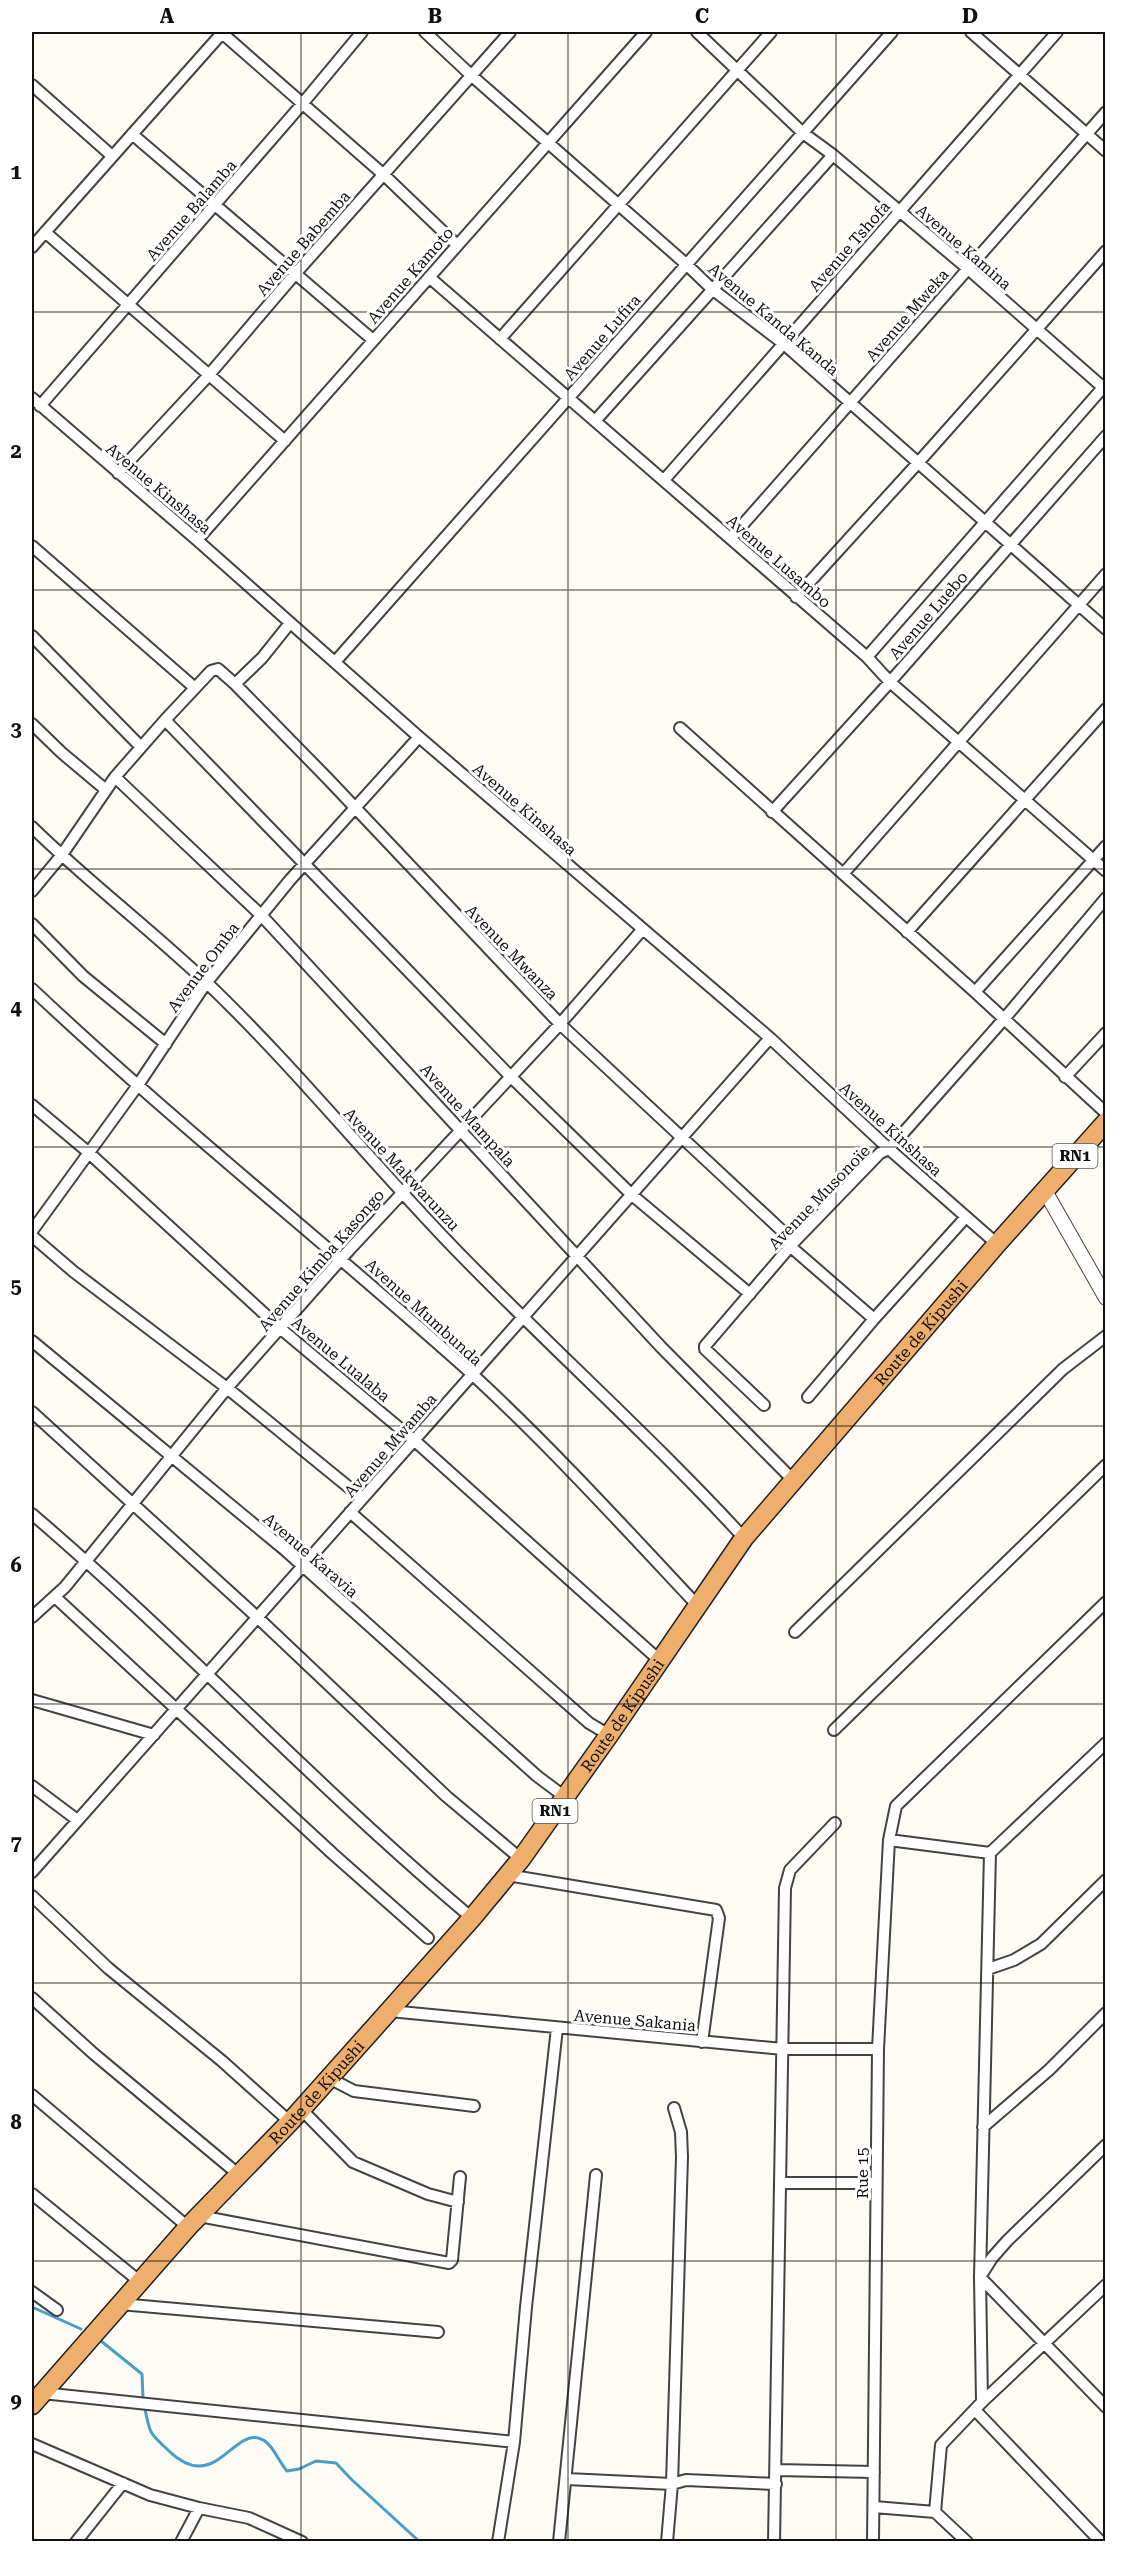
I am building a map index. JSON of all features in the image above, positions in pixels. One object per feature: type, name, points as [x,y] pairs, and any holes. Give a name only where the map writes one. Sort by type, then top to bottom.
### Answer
[{"type":"highway","name":"Route de Kipushi","points":[[37,2399],[193,2222],[295,2116],[472,1918],[521,1859],[609,1736],[744,1538],[997,1244],[1106,1122]]},
{"type":"street","name":"Avenue Balamba","points":[[36,402],[129,304],[303,104],[362,32]]},
{"type":"street","name":"Avenue Kanda Kanda","points":[[425,32],[686,264],[712,290],[784,344],[1106,629]]},
{"type":"street","name":"Avenue Babemba","points":[[118,473],[208,376],[295,274],[510,32]]},
{"type":"street","name":"Avenue Kamina","points":[[697,32],[802,133],[833,155],[900,211],[1035,330],[1105,387]]},
{"type":"street","points":[[500,339],[771,32]]},
{"type":"street","name":"Avenue Lufira","points":[[335,662],[892,32]]},
{"type":"street","points":[[971,32],[1106,151]]},
{"type":"street","name":"Avenue Tshofa","points":[[664,480],[1057,32]]},
{"type":"street","points":[[33,243],[132,134],[218,33],[384,175],[456,244]]},
{"type":"street","name":"Avenue Kamoto","points":[[197,540],[456,244],[550,143],[641,33]]},
{"type":"street","points":[[32,87],[111,155]]},
{"type":"street","name":"Avenue Mweka","points":[[731,538],[1106,112]]},
{"type":"street","points":[[132,134],[373,340]]},
{"type":"street","points":[[596,421],[833,155]]},
{"type":"street","points":[[45,232],[285,441]]},
{"type":"street","points":[[796,597],[1106,251]]},
{"type":"street","name":"Avenue Lusambo","points":[[429,277],[867,657],[891,682],[1106,871]]},
{"type":"street","name":"Avenue Luebo","points":[[867,657],[1105,387]]},
{"type":"street","name":"Avenue Kinshasa","points":[[36,402],[197,540],[419,737],[770,1038],[889,1149],[997,1244]]},
{"type":"street","name":"Avenue Luebo","points":[[772,812],[891,682],[1010,543],[1106,436]]},
{"type":"street","points":[[32,546],[195,688],[115,777],[61,856],[32,891]]},
{"type":"street","points":[[843,874],[1106,574]]},
{"type":"street","points":[[235,684],[262,658],[290,623]]},
{"type":"street","points":[[32,636],[141,747]]},
{"type":"street","name":"Avenue Mwanza","points":[[195,688],[213,670],[220,671],[235,684],[560,1024],[874,1319]]},
{"type":"street","points":[[908,932],[1106,709]]},
{"type":"street","points":[[165,720],[510,1076],[632,1195],[750,1294]]},
{"type":"street","points":[[32,724],[106,790]]},
{"type":"street","points":[[680,728],[975,992],[1106,1113]]},
{"type":"street","name":"Avenue Omba","points":[[32,1231],[138,1085],[207,983],[261,915],[419,737]]},
{"type":"street","name":"Avenue Mampala","points":[[115,777],[261,915],[460,1128],[575,1256],[661,1347],[793,1480]]},
{"type":"street","name":"Avenue Makwarunzu","points":[[32,827],[61,856],[207,983],[283,1060],[401,1193],[523,1319],[568,1359],[744,1538]]},
{"type":"street","points":[[975,992],[1106,846]]},
{"type":"street","name":"Avenue Musonoïe","points":[[764,1405],[705,1347],[793,1245],[880,1153],[889,1149],[1004,1019],[1106,898]]},
{"type":"street","points":[[32,924],[83,976],[166,1044]]},
{"type":"street","name":"Avenue Kimba Kasongo","points":[[34,1612],[55,1598],[227,1388],[341,1258],[460,1128],[560,1024],[642,930]]},
{"type":"street","name":"Avenue Mumbunda","points":[[32,989],[138,1085],[341,1258],[472,1374],[533,1432],[697,1605]]},
{"type":"street","points":[[1065,1077],[1106,1034]]},
{"type":"street","name":"Avenue Mwamba","points":[[32,1872],[76,1819],[303,1568],[362,1498],[523,1319],[575,1256],[632,1195],[770,1038]]},
{"type":"street","name":"Avenue Lualaba","points":[[32,1105],[88,1152],[281,1329],[415,1441],[659,1660]]},
{"type":"street","points":[[1045,1191],[1106,1298]]},
{"type":"street","points":[[808,1397],[874,1319],[966,1217]]},
{"type":"street","points":[[32,1236],[84,1279],[227,1388],[362,1498]]},
{"type":"street","points":[[795,1632],[1063,1369],[1106,1336]]},
{"type":"street","name":"Avenue Karavia","points":[[32,1341],[303,1568],[537,1776],[565,1797]]},
{"type":"street","points":[[32,1412],[257,1617],[446,1796],[521,1859]]},
{"type":"street","points":[[834,1730],[1106,1465]]},
{"type":"street","points":[[350,1512],[589,1723],[609,1736]]},
{"type":"street","points":[[32,1514],[207,1672],[355,1814],[472,1918]]},
{"type":"street","points":[[55,1598],[333,1854],[428,1938]]},
{"type":"street","name":"Rue 15","points":[[873,2541],[878,2049],[889,1840],[896,1806],[1106,1602]]},
{"type":"street","points":[[32,1700],[154,1735]]},
{"type":"street","points":[[1101,2541],[979,2406],[990,1853],[1106,1743]]},
{"type":"street","points":[[32,1786],[76,1819]]},
{"type":"street","points":[[774,2541],[786,1880],[794,1864],[835,1822]]},
{"type":"street","points":[[889,1840],[990,1853]]},
{"type":"street","points":[[507,1875],[716,1910],[720,1918],[702,2042]]},
{"type":"street","points":[[988,1969],[1014,1960],[1041,1944],[1106,1880]]},
{"type":"street","points":[[32,1896],[108,1968],[222,2061],[353,2162],[428,2194],[458,2202]]},
{"type":"street","points":[[32,1998],[94,2054],[238,2174]]},
{"type":"street","name":"Avenue Sakania","points":[[390,2011],[783,2049],[878,2049]]},
{"type":"street","points":[[983,2127],[1049,2070],[1106,2013]]},
{"type":"street","points":[[498,2541],[514,2442],[526,2307],[557,2028]]},
{"type":"street","points":[[329,2078],[354,2091],[474,2106]]},
{"type":"street","points":[[32,2096],[193,2222],[447,2263],[452,2260],[460,2177]]},
{"type":"street","points":[[667,2541],[672,2484],[682,2157],[681,2132],[674,2108]]},
{"type":"street","points":[[980,2277],[1006,2241],[1106,2145]]},
{"type":"street","points":[[559,2541],[597,2175]]},
{"type":"street","points":[[781,2183],[876,2183]]},
{"type":"street","points":[[32,2194],[139,2282]]},
{"type":"street","points":[[980,2277],[1106,2407]]},
{"type":"street","points":[[936,2512],[941,2445],[1106,2284]]},
{"type":"street","points":[[32,2292],[57,2310]]},
{"type":"street","points":[[120,2304],[438,2332]]},
{"type":"street","points":[[37,2399],[514,2442]]},
{"type":"street","points":[[32,2444],[150,2495],[198,2508],[249,2518],[298,2541]]},
{"type":"street","points":[[776,2470],[874,2472]]},
{"type":"street","points":[[567,2479],[672,2484],[686,2480],[776,2484]]},
{"type":"street","points":[[76,2541],[123,2483]]},
{"type":"street","points":[[874,2507],[936,2512],[968,2541]]},
{"type":"street","points":[[181,2541],[198,2508]]},
{"type":"waterway","points":[[32,2307],[81,2329]]},
{"type":"waterway","points":[[101,2341],[142,2374],[143,2398]]},
{"type":"waterway","points":[[145,2409],[154,2437],[185,2463],[199,2466],[211,2463],[241,2442],[251,2438],[261,2439],[269,2444],[287,2471],[299,2469],[316,2461],[336,2463],[420,2542]]}]
